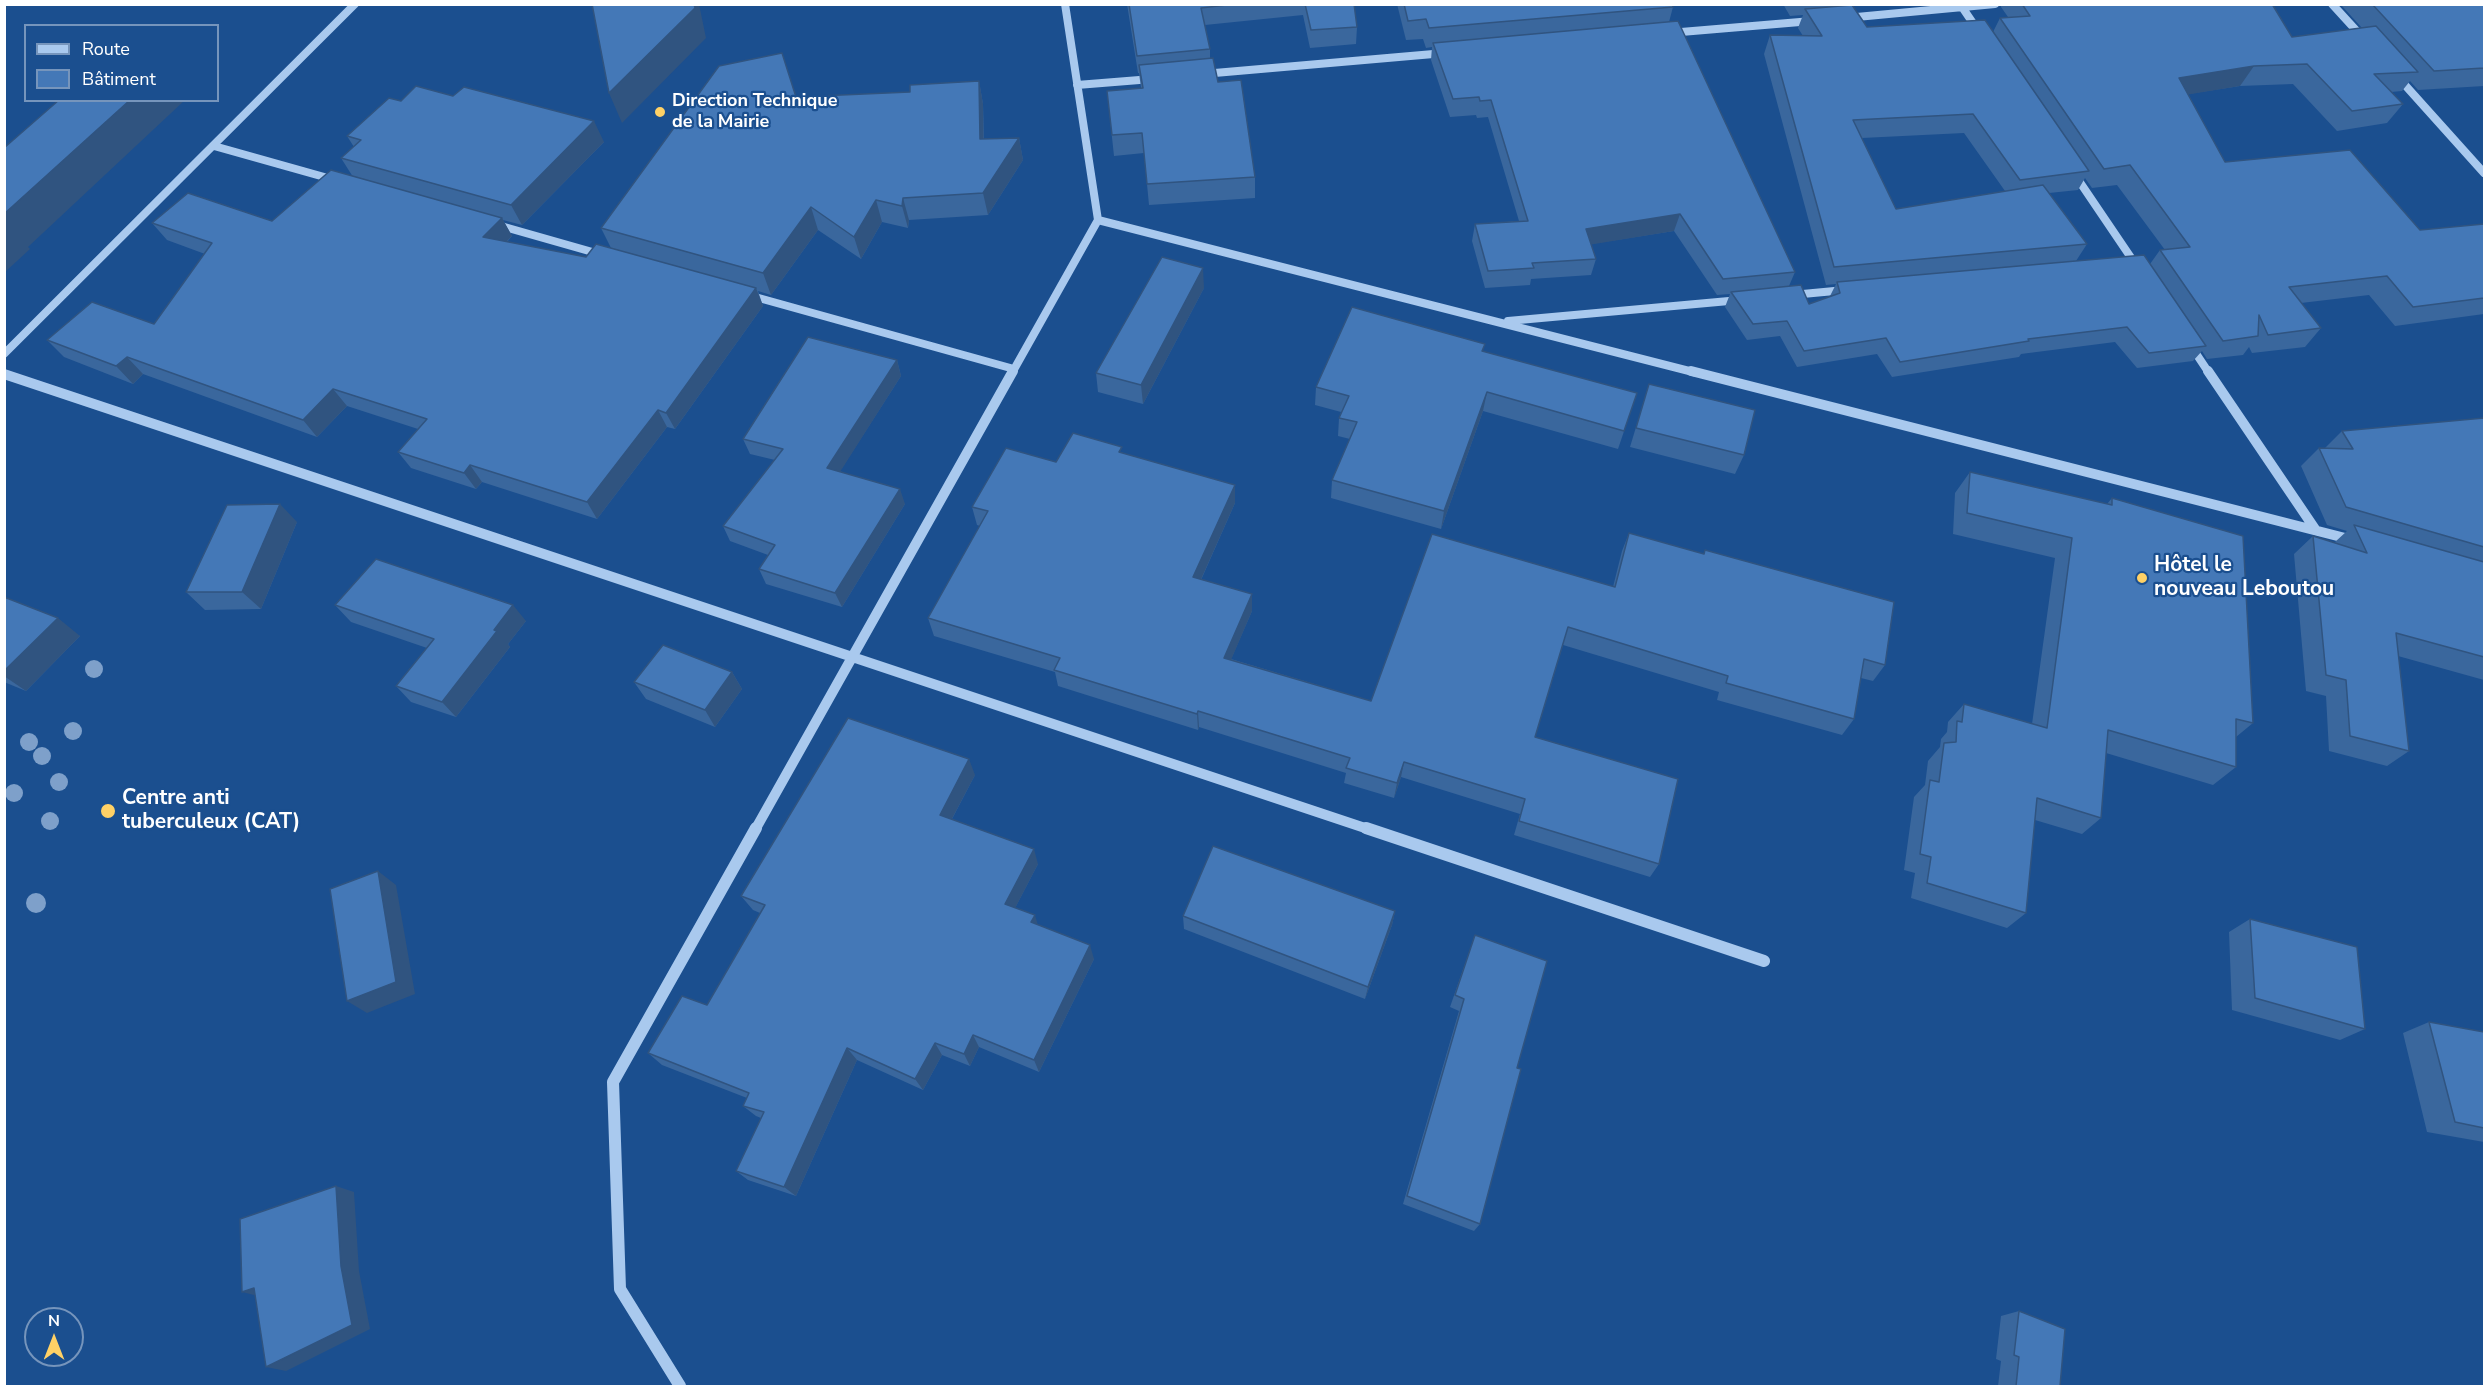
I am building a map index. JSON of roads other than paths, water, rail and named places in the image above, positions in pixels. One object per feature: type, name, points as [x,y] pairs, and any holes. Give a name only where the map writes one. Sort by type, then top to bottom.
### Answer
[{"type":"street","points":[[4,354],[355,4]]},
{"type":"street","points":[[680,1386],[620,1289],[613,1082],[1098,220],[1065,4]]},
{"type":"street","points":[[1832,19],[1995,4]]},
{"type":"street","points":[[2332,4],[2372,49]]},
{"type":"street","points":[[1961,6],[1982,37]]},
{"type":"street","points":[[1655,34],[1821,20]]},
{"type":"street","points":[[1195,75],[1455,52]]},
{"type":"street","points":[[2388,67],[2484,173]]},
{"type":"street","points":[[1077,85],[1160,78]]},
{"type":"street","points":[[214,146],[340,181]]},
{"type":"street","points":[[2068,165],[2142,273]]},
{"type":"street","points":[[1098,220],[2360,542]]},
{"type":"street","points":[[488,223],[614,258]]},
{"type":"street","points":[[2123,264],[2135,263]]},
{"type":"street","points":[[1781,296],[1852,289]]},
{"type":"street","points":[[740,293],[1014,369]]},
{"type":"street","points":[[1498,322],[1746,299]]},
{"type":"street","points":[[2188,342],[2315,529]]},
{"type":"street","points":[[4,374],[1764,961]]},
{"type":"place","name":"Direction Technique de la Mairie","points":[[660,112]]},
{"type":"place","name":"Hôtel le nouveau Leboutou","points":[[2142,578]]},
{"type":"place","name":"Centre anti tuberculeux (CAT)","points":[[108,811]]}]
